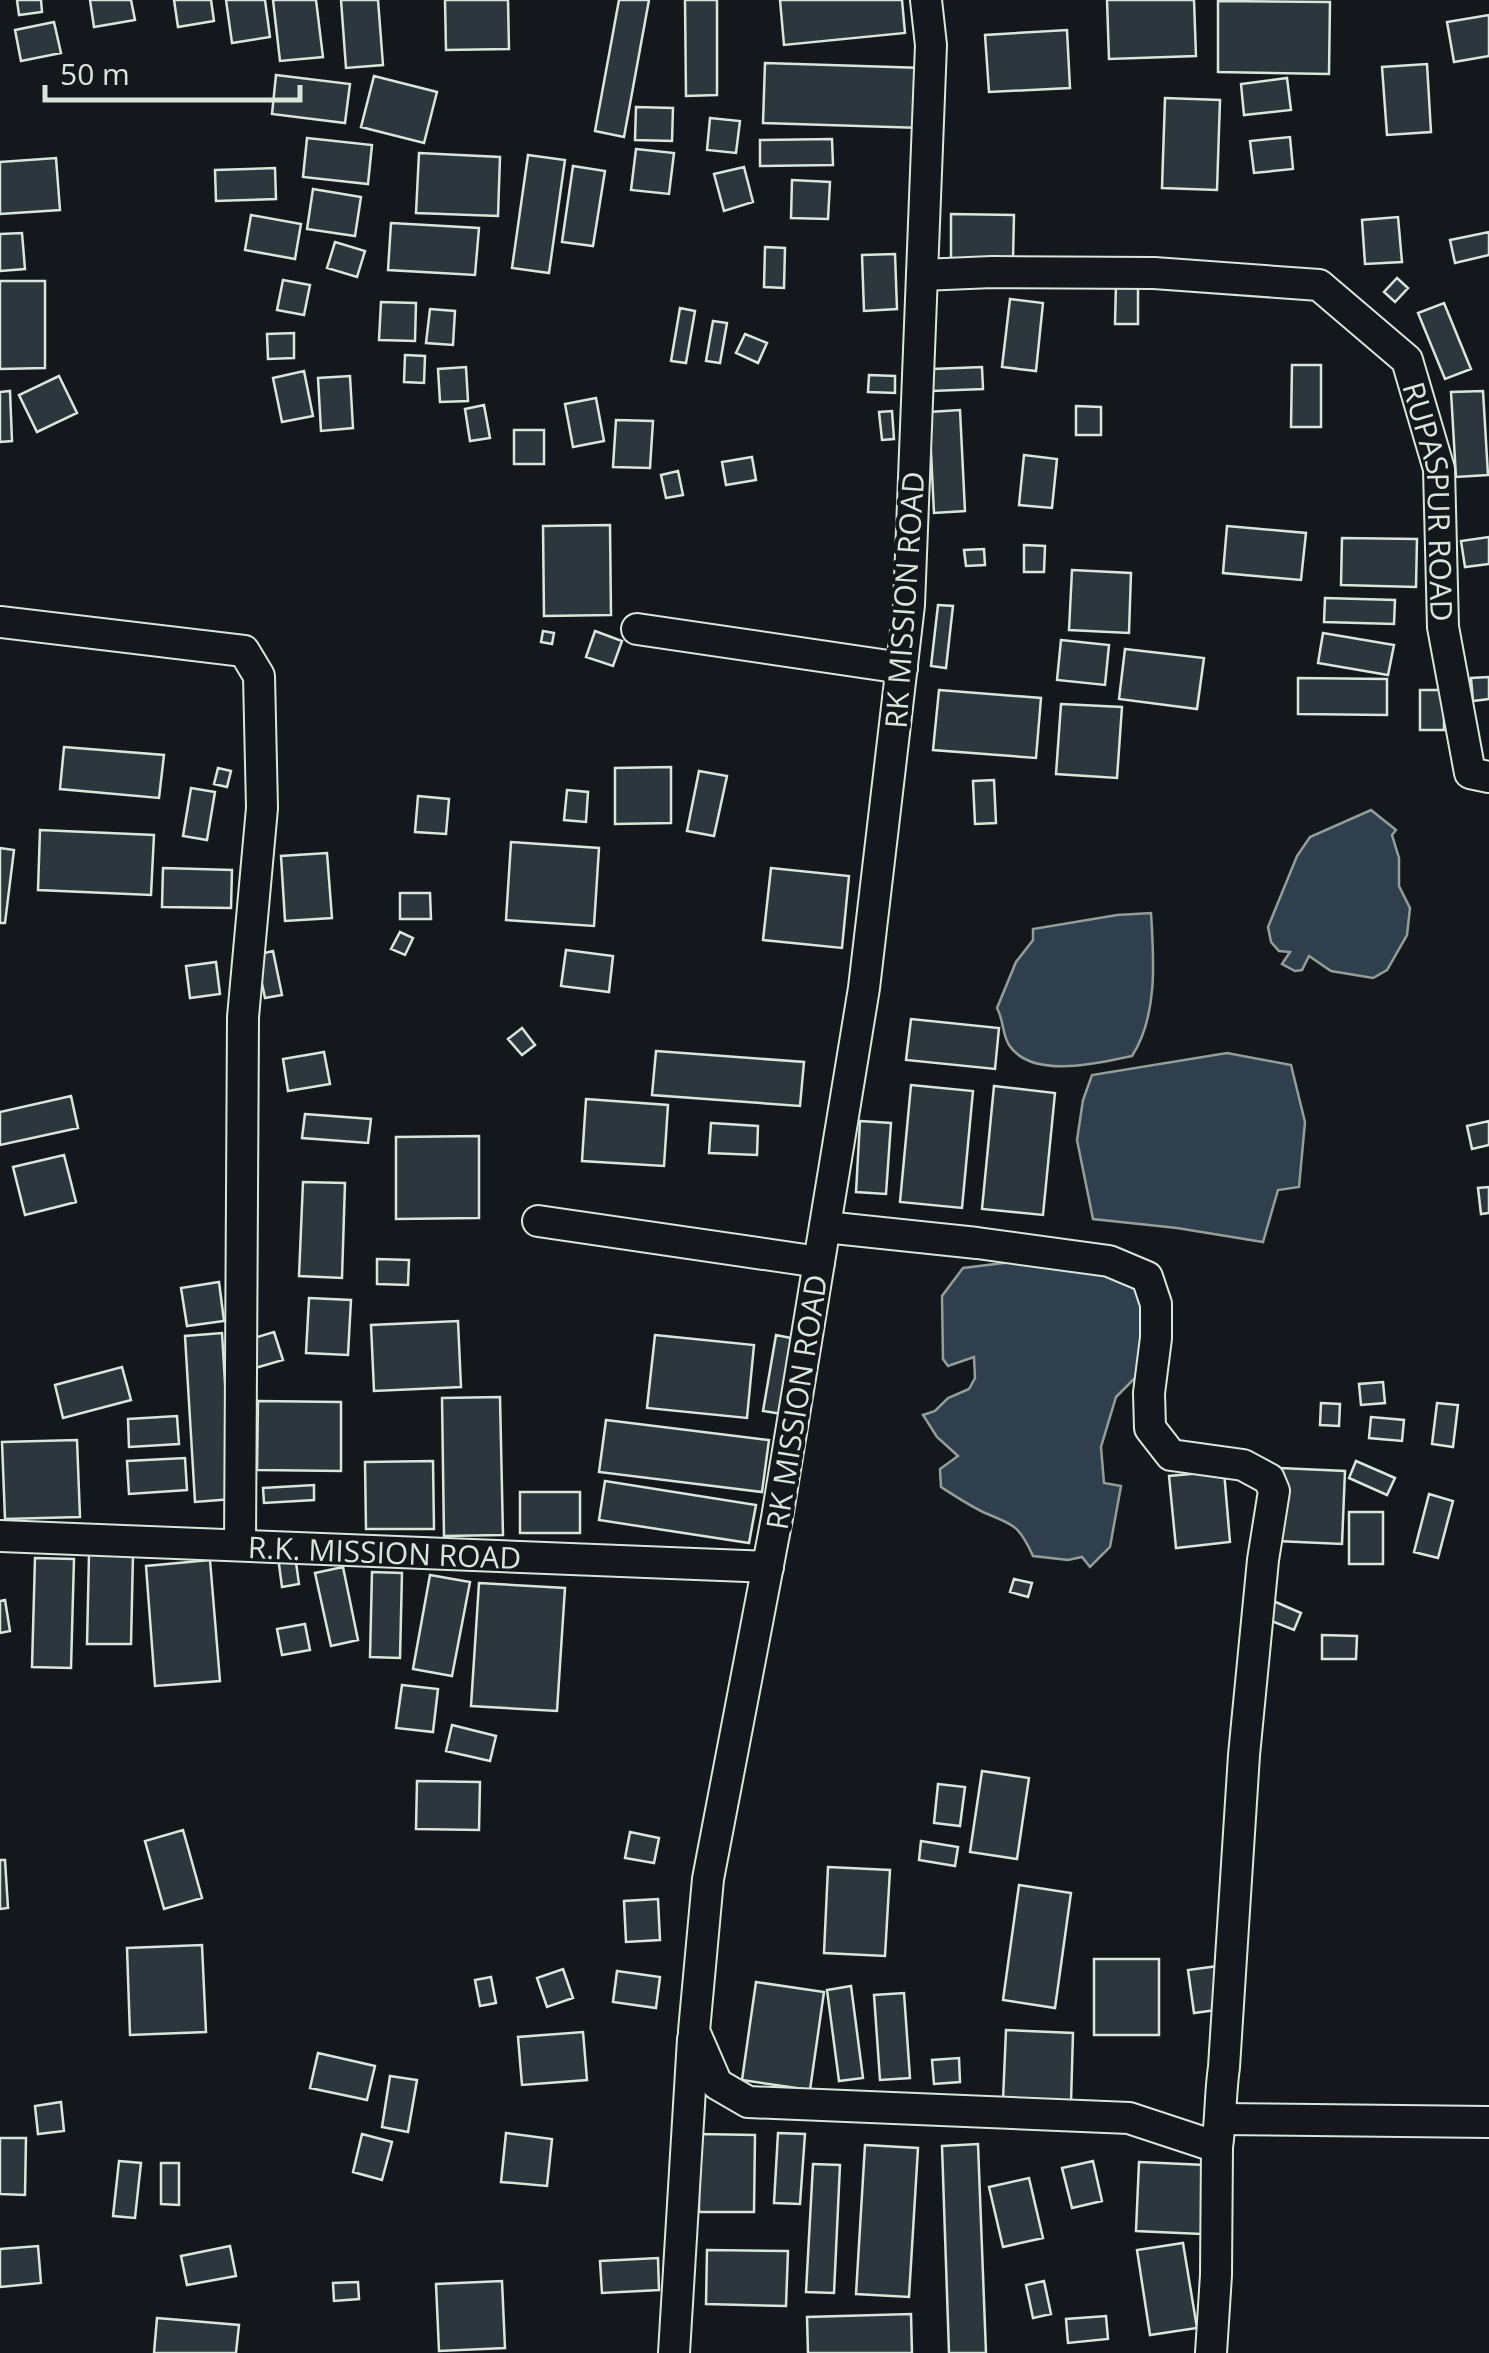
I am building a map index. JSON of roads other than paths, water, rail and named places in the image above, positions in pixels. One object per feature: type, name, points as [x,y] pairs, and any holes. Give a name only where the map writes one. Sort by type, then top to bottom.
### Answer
[{"type":"street","name":"RK MISSION ROAD","points":[[926,0],[931,45],[910,605],[864,988],[768,1567],[708,1880],[694,2031],[717,2084],[748,2102],[1129,2118],[1219,2133],[1489,2122]]},
{"type":"street","name":"RUPASPUR ROAD","points":[[922,275],[1154,273],[1318,285],[1408,360],[1438,469],[1443,627],[1470,772],[1489,777]]},
{"type":"street","points":[[0,622],[244,651],[260,676],[262,808],[243,1017],[240,1546]]},
{"type":"street","points":[[637,629],[902,668]]},
{"type":"street","points":[[538,1221],[819,1262]]},
{"type":"street","points":[[825,1227],[1109,1261],[1148,1277],[1156,1304],[1150,1428],[1171,1455],[1243,1465],[1269,1479],[1274,1491],[1263,1560],[1244,1755],[1220,2098],[1211,2353]]},
{"type":"street","name":"R.K. MISSION ROAD","points":[[0,1536],[768,1567]]},
{"type":"street","points":[[674,2353],[694,2031]]},
{"type":"water","points":[[1371,810],[1396,830],[1392,835],[1399,858],[1399,886],[1410,908],[1407,935],[1387,970],[1373,978],[1331,971],[1309,956],[1302,970],[1295,971],[1282,964],[1290,952],[1279,951],[1271,942],[1268,927],[1297,856],[1310,837]]},
{"type":"water","points":[[1151,913],[1150,1005],[1132,1056],[1049,1066],[1020,1056],[1007,1041],[997,1008],[1016,962],[1033,940],[1033,929]]},
{"type":"water","points":[[1227,1053],[1291,1065],[1305,1122],[1299,1187],[1278,1190],[1263,1242],[1093,1219],[1077,1140],[1083,1100],[1092,1075]]},
{"type":"water","points":[[1012,1262],[1107,1273],[1141,1293],[1140,1373],[1116,1397],[1101,1447],[1104,1483],[1121,1486],[1110,1547],[1090,1567],[1082,1557],[1068,1560],[1033,1556],[1015,1527],[941,1487],[940,1469],[958,1456],[937,1437],[923,1415],[969,1389],[975,1378],[974,1357],[948,1366],[943,1359],[942,1296],[963,1268]]}]
